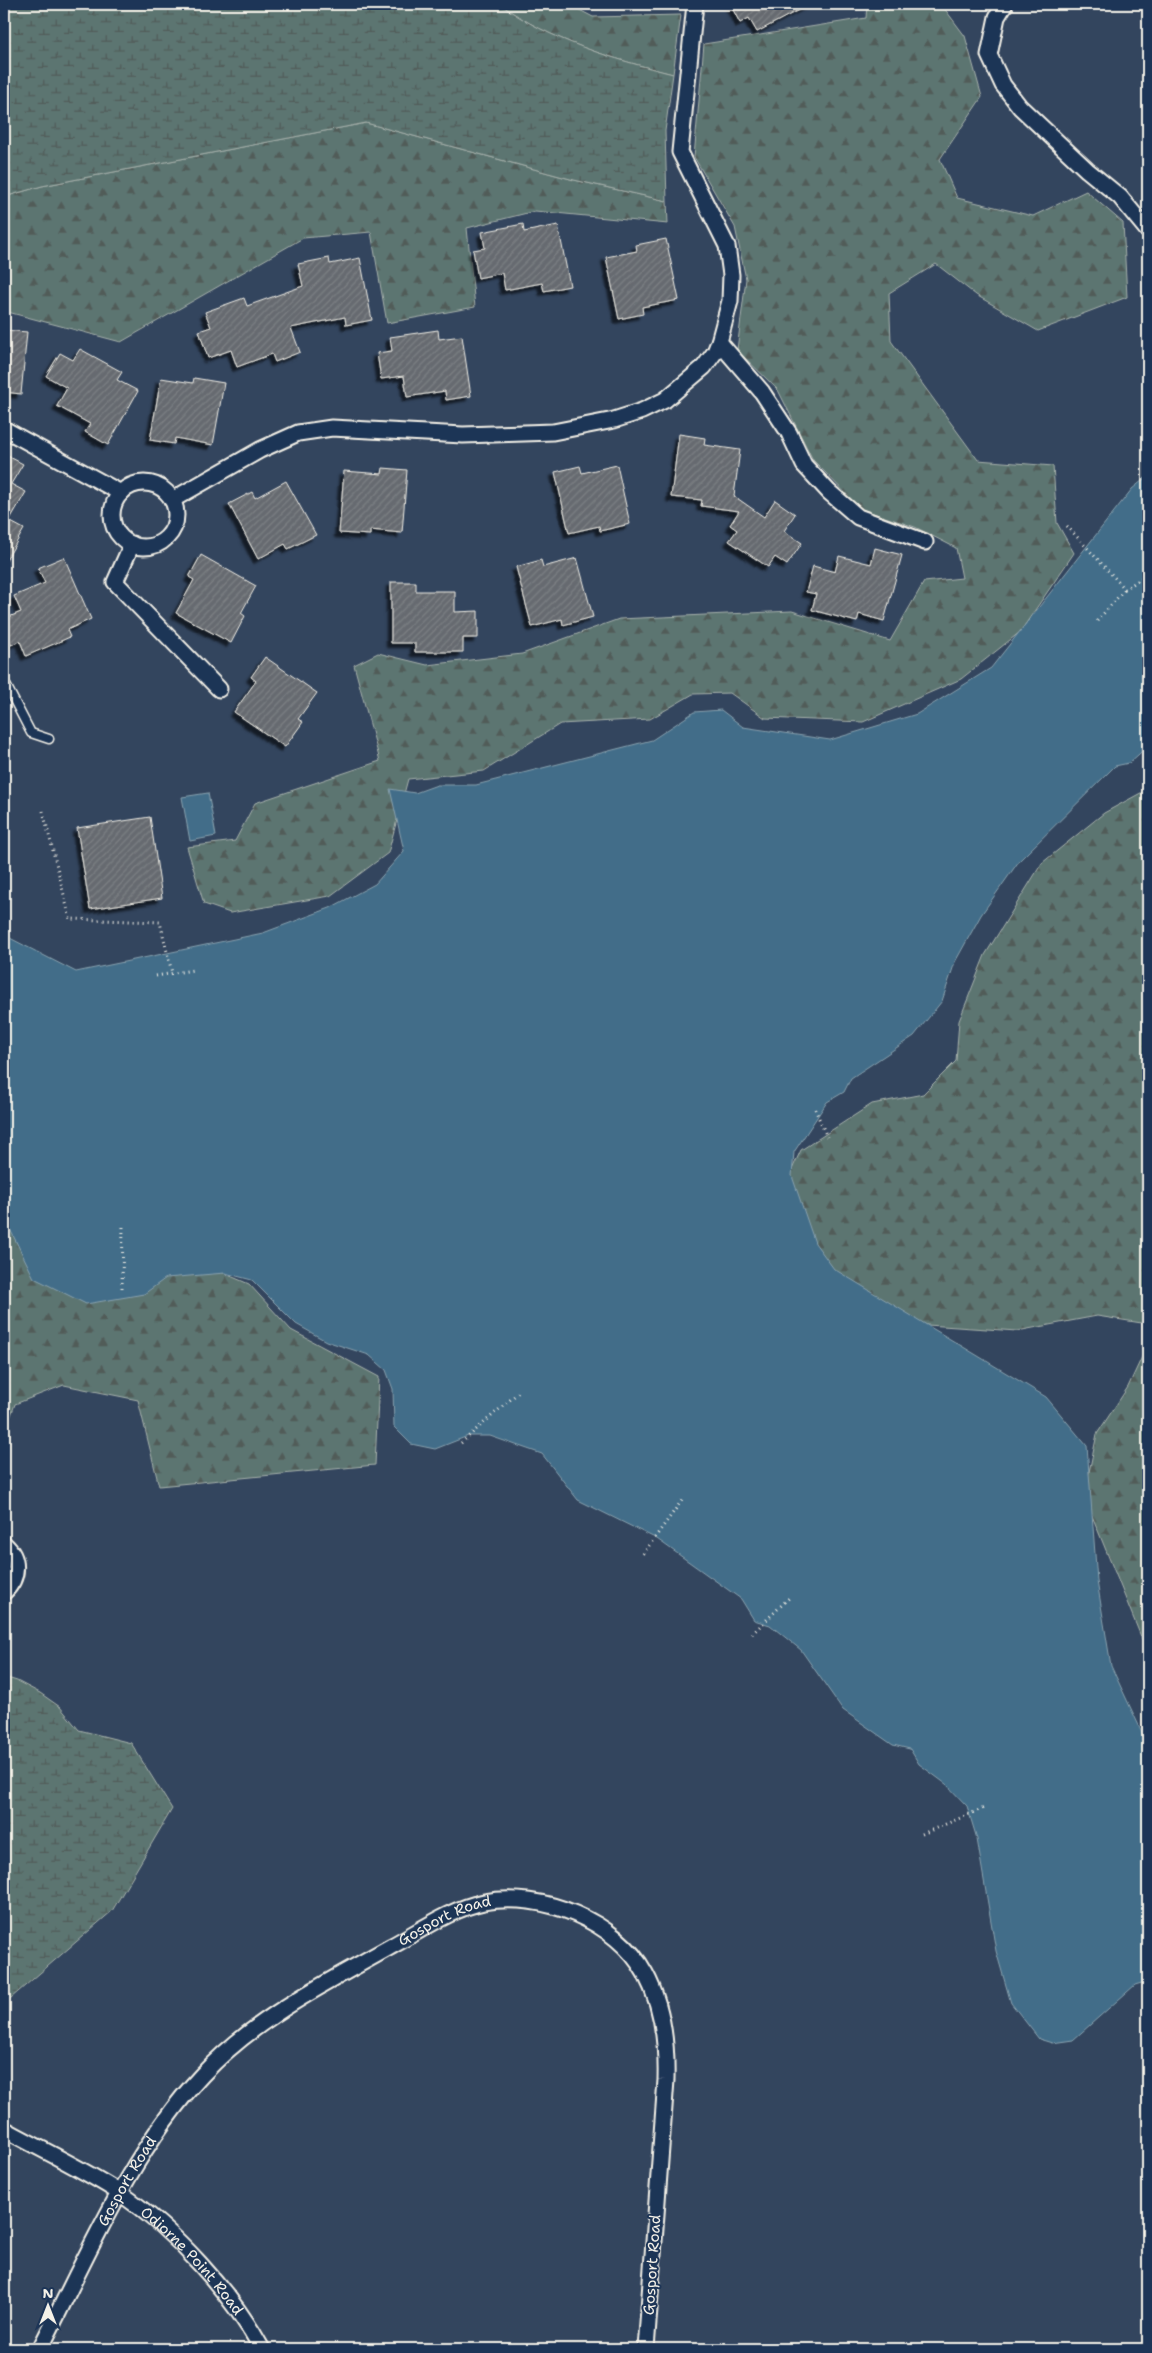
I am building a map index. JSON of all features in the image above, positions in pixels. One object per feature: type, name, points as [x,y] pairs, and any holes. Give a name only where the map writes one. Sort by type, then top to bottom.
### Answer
[{"type":"street","points":[[172,500],[260,450],[298,433],[332,428],[463,435],[553,432],[614,420],[665,400],[704,367],[715,352],[719,342],[730,301],[731,275],[727,246],[680,152],[695,4]]},
{"type":"street","points":[[1005,4],[997,17],[989,55],[1003,85],[1020,107],[1087,170],[1120,198],[1148,231]]},
{"type":"street","points":[[719,342],[762,392],[790,434],[804,465],[829,492],[858,517],[925,542]]},
{"type":"street","points":[[4,428],[121,493]]},
{"type":"street","points":[[141,483],[153,484],[164,490],[172,500],[176,518],[169,535],[158,544],[145,547],[132,544],[120,536],[114,524],[114,508],[121,493],[130,486],[141,483]]},
{"type":"street","points":[[132,544],[115,582],[220,689]]},
{"type":"street","points":[[4,1544],[15,1558],[16,1567],[11,1585],[4,1592]]},
{"type":"street","name":"Gosport Road","points":[[40,2349],[120,2194],[172,2110],[202,2074],[234,2044],[264,2020],[454,1912],[483,1902],[501,1900],[537,1902],[584,1918],[604,1930],[622,1945],[645,1973],[662,2023],[666,2080],[646,2349]]},
{"type":"street","name":"Odiorne Point Road","points":[[4,2128],[120,2194],[162,2228],[213,2279],[236,2307],[262,2349]]},
{"type":"lane","points":[[4,681],[31,732],[49,739]]},
{"type":"path","points":[[1067,526],[1125,589]]},
{"type":"path","points":[[1097,621],[1125,589],[1148,574]]},
{"type":"path","points":[[43,811],[70,919],[160,922],[172,973]]},
{"type":"path","points":[[156,976],[193,970]]},
{"type":"path","points":[[815,1109],[827,1137]]},
{"type":"path","points":[[122,1225],[122,1288]]},
{"type":"path","points":[[461,1443],[520,1391]]},
{"type":"path","points":[[643,1554],[683,1499]]},
{"type":"path","points":[[752,1634],[790,1597]]},
{"type":"path","points":[[922,1834],[984,1808]]},
{"type":"green space","points":[[4,4],[500,4],[540,28],[583,47],[673,74],[665,131],[667,201],[574,180],[366,123],[42,186],[4,197]]},
{"type":"green space","points":[[500,4],[568,4],[593,17],[681,15],[673,74],[583,47],[540,28]]},
{"type":"green space","points":[[867,4],[941,4],[965,36],[982,97],[940,159],[957,198],[1033,216],[1086,191],[1123,223],[1127,297],[1038,331],[976,295],[936,264],[889,293],[891,341],[978,460],[1053,466],[1057,523],[1074,553],[1020,632],[961,679],[863,722],[765,718],[730,693],[693,694],[650,719],[560,724],[484,771],[408,779],[388,853],[330,896],[230,913],[204,904],[187,847],[235,841],[255,803],[380,761],[354,665],[378,653],[427,665],[522,654],[619,619],[792,611],[890,641],[924,582],[962,578],[956,548],[915,527],[861,509],[813,460],[778,390],[737,350],[746,279],[735,227],[694,157],[704,44],[866,18]]},
{"type":"green space","points":[[366,123],[574,180],[667,201],[668,224],[535,211],[467,228],[475,307],[387,323],[371,232],[303,238],[121,342],[4,311],[4,197],[42,186]]},
{"type":"green space","points":[[1148,789],[1148,1324],[1097,1316],[1017,1331],[927,1325],[838,1289],[783,1189],[801,1150],[872,1104],[923,1094],[956,1061],[959,1021],[985,955],[1042,863],[1104,813]]},
{"type":"green space","points":[[4,1227],[37,1236],[214,1269],[249,1284],[291,1330],[379,1377],[375,1465],[159,1486],[138,1400],[64,1385],[15,1404],[4,1435]]},
{"type":"green space","points":[[1148,1344],[1148,1647],[1144,1644],[1084,1496],[1097,1434],[1128,1387]]},
{"type":"green space","points":[[4,1677],[17,1681],[40,1693],[60,1707],[79,1730],[131,1743],[172,1809],[112,1911],[4,2004]]},
{"type":"water","points":[[1148,476],[1148,746],[1129,763],[1115,766],[1019,861],[981,915],[955,962],[942,1001],[914,1036],[851,1078],[844,1092],[827,1102],[794,1152],[792,1176],[815,1243],[834,1269],[1046,1397],[1087,1446],[1097,1581],[1111,1666],[1148,1745],[1148,1981],[1135,1985],[1073,2040],[1052,2043],[1039,2039],[1011,2003],[996,1951],[977,1839],[967,1806],[946,1784],[919,1764],[910,1749],[893,1745],[843,1710],[801,1650],[770,1625],[754,1620],[741,1599],[657,1539],[578,1500],[542,1454],[490,1436],[468,1436],[435,1449],[411,1444],[394,1427],[393,1389],[386,1370],[369,1355],[326,1341],[296,1324],[252,1280],[225,1273],[166,1278],[144,1294],[86,1304],[34,1278],[4,1217],[4,935],[76,972],[263,933],[330,908],[375,884],[404,851],[390,789],[415,793],[437,785],[476,785],[652,740],[694,712],[721,710],[743,727],[830,740],[917,714],[991,668],[1132,489]]},
{"type":"water","points":[[208,793],[216,836],[190,841],[182,797]]},
{"type":"building","points":[[730,4],[810,4],[757,32],[749,18],[740,23]]},
{"type":"building","points":[[523,224],[524,232],[558,225],[570,286],[544,291],[542,283],[505,290],[502,273],[478,278],[473,250],[485,248],[482,232]]},
{"type":"building","points":[[666,239],[679,300],[642,307],[643,314],[619,319],[606,257],[637,251],[636,245]]},
{"type":"building","points":[[329,258],[330,264],[360,258],[372,320],[346,325],[345,317],[291,328],[300,352],[275,362],[272,354],[237,367],[231,350],[208,358],[199,331],[211,327],[205,312],[244,298],[247,306],[303,286],[298,264]]},
{"type":"building","points":[[4,330],[27,332],[21,394],[4,392]]},
{"type":"building","points":[[438,330],[439,339],[462,336],[471,396],[446,400],[445,391],[407,397],[404,376],[381,379],[377,353],[392,351],[390,337]]},
{"type":"building","points":[[80,349],[122,372],[117,380],[138,391],[108,445],[85,432],[90,424],[57,406],[67,388],[46,376],[60,353],[73,360]]},
{"type":"building","points":[[161,378],[193,383],[194,378],[224,383],[213,445],[175,438],[174,444],[150,440]]},
{"type":"building","points":[[679,434],[705,438],[704,445],[740,450],[734,496],[764,517],[775,500],[795,514],[784,531],[802,543],[787,565],[775,557],[768,567],[729,541],[737,530],[730,525],[739,511],[701,506],[702,500],[671,497]]},
{"type":"building","points":[[4,454],[23,464],[11,484],[26,492],[9,521],[24,529],[4,564]]},
{"type":"building","points":[[617,465],[630,524],[600,531],[599,526],[569,533],[555,472],[580,466],[582,473]]},
{"type":"building","points":[[383,468],[407,470],[402,533],[370,530],[370,535],[339,533],[344,471],[382,474]]},
{"type":"building","points":[[286,481],[316,535],[288,549],[285,544],[258,559],[229,504],[252,492],[255,498]]},
{"type":"building","points":[[875,548],[902,555],[884,621],[859,614],[857,622],[812,610],[816,594],[806,592],[813,566],[835,572],[839,556],[871,564]]},
{"type":"building","points":[[201,555],[256,586],[241,613],[245,616],[231,643],[176,613],[194,580],[189,577]]},
{"type":"building","points":[[64,557],[91,619],[67,630],[70,637],[26,656],[20,641],[11,645],[4,629],[4,619],[21,612],[14,596],[45,583],[38,568]]},
{"type":"building","points":[[577,558],[593,617],[563,625],[562,619],[532,627],[516,567],[541,560],[543,567]]},
{"type":"building","points":[[391,582],[416,582],[416,591],[455,591],[455,612],[478,611],[478,638],[463,638],[463,652],[415,652],[415,643],[391,643]]},
{"type":"building","points":[[265,657],[317,693],[298,719],[303,722],[285,747],[234,712],[256,681],[251,677]]},
{"type":"building","points":[[150,817],[162,898],[90,909],[77,828]]}]
